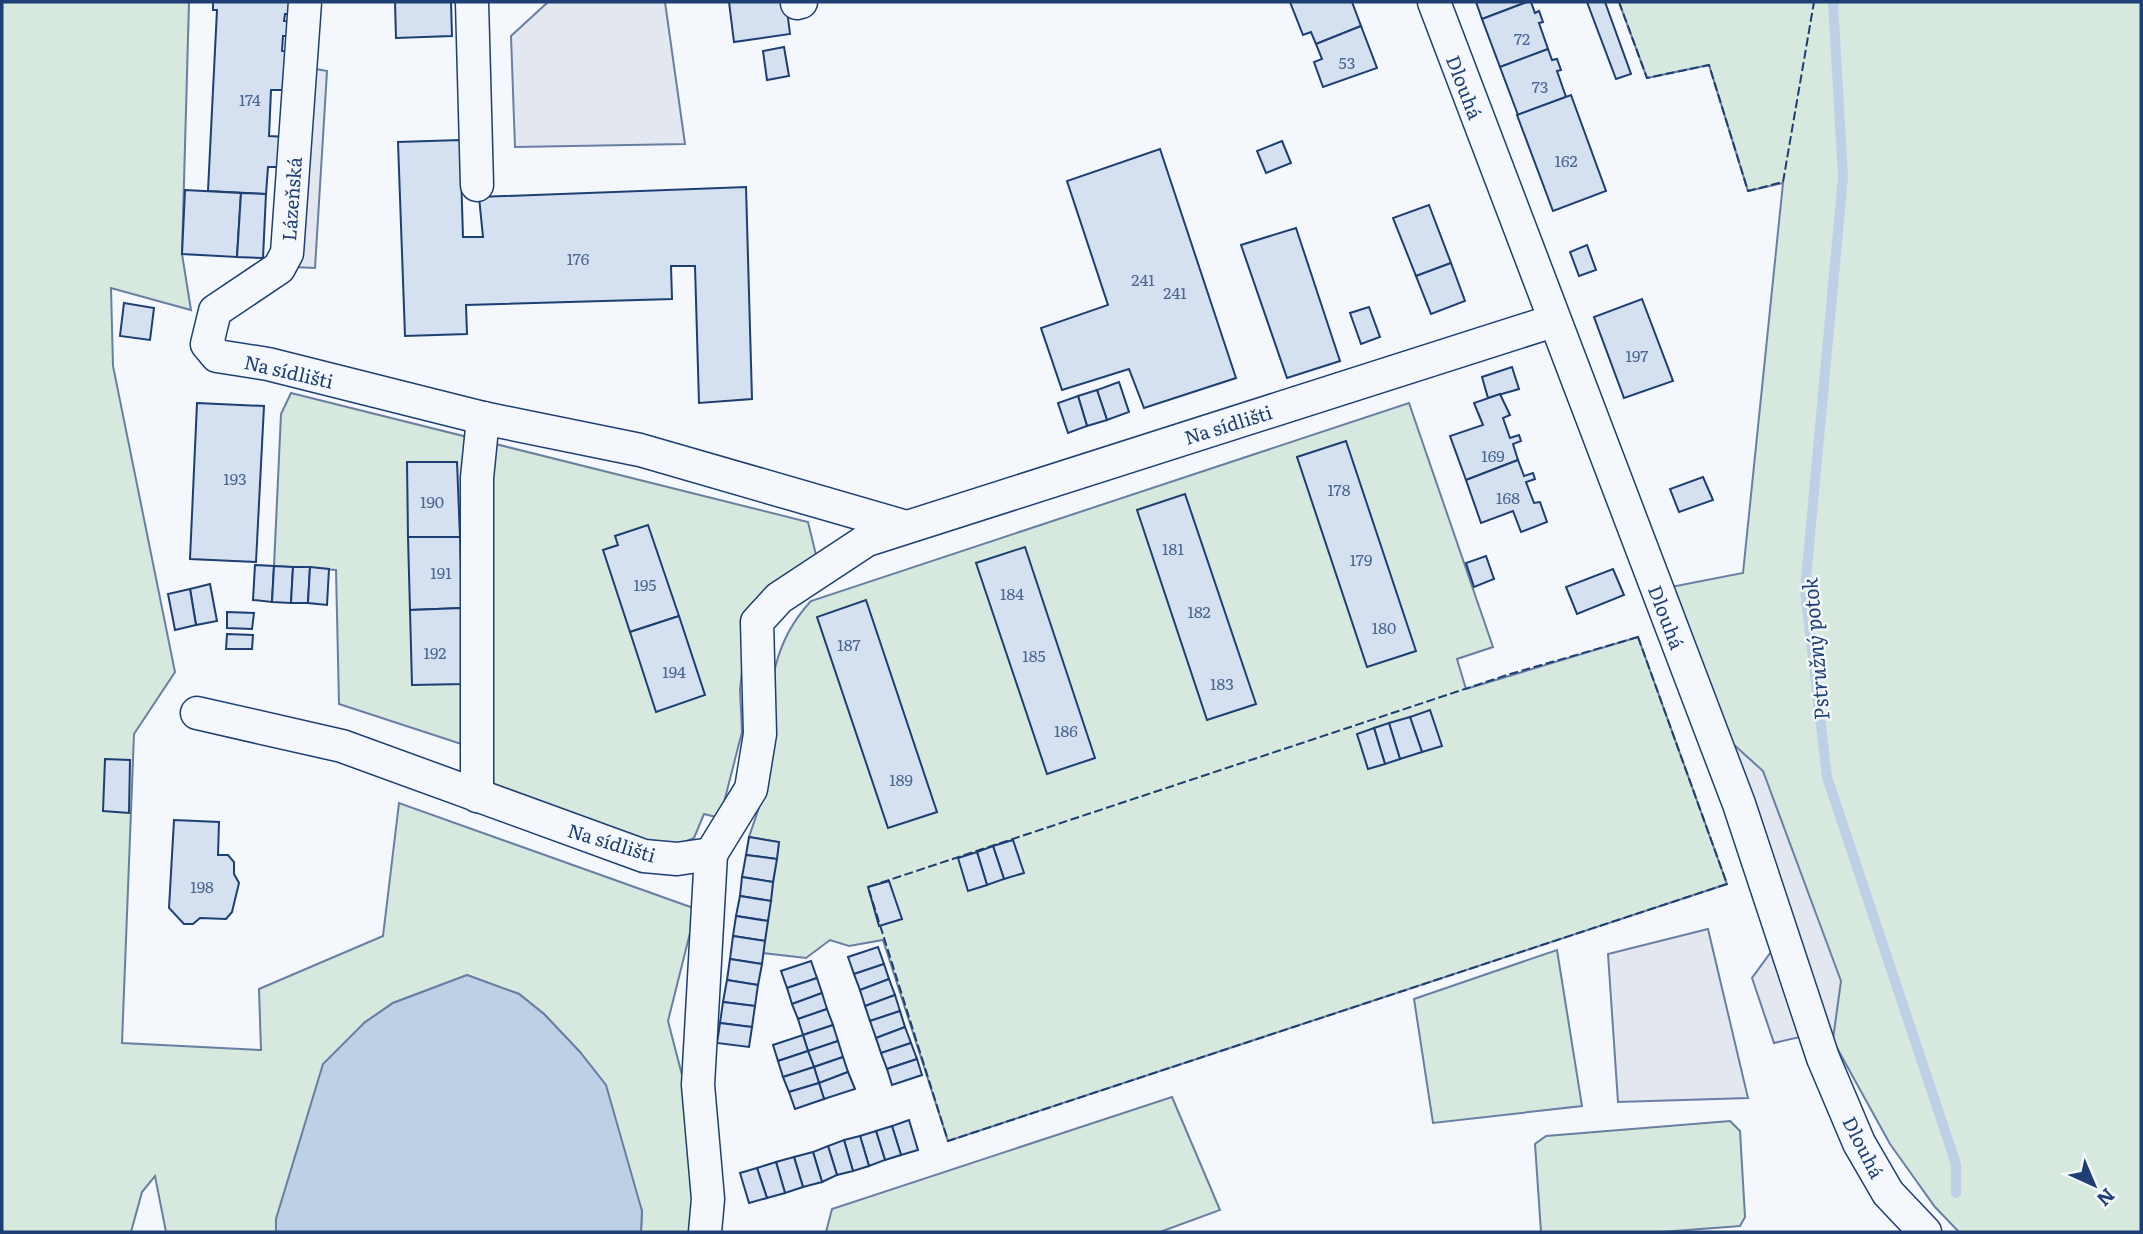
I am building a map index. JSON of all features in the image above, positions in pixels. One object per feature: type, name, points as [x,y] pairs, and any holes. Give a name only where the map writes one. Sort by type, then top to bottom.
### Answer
[{"type":"street","name":"Lázeňská","points":[[217,356],[208,344],[215,311],[279,268],[287,253],[305,2]]},
{"type":"street","points":[[472,2],[477,185]]},
{"type":"street","name":"Dlouhá","points":[[1434,2],[1738,804],[1823,1058],[1858,1143],[1888,1193],[1916,1229]]},
{"type":"street","name":"Na sídlišti","points":[[197,713],[342,746],[644,856],[677,859],[711,853],[751,789],[760,734],[757,622],[779,598],[867,540],[903,526],[1553,321]]},
{"type":"street","name":"Na sídlišti","points":[[217,356],[268,364],[482,418],[640,450],[903,526]]},
{"type":"street","points":[[477,796],[477,478],[482,418]]},
{"type":"street","points":[[705,1232],[708,1199],[698,1085],[711,853]]},
{"type":"shaded area","points":[[2,2],[189,2],[182,254],[191,310],[111,288],[113,366],[175,672],[134,734],[122,1043],[261,1050],[259,989],[383,936],[399,803],[696,909],[668,1021],[689,1102],[693,1232],[641,1232],[642,1211],[580,1052],[544,1014],[519,994],[467,975],[393,1003],[364,1023],[276,1224],[276,1232],[166,1232],[155,1176],[142,1192],[131,1232],[2,1232]]},
{"type":"shaded area","points":[[548,2],[665,2],[685,144],[515,147],[511,36]]},
{"type":"shaded area","points":[[1619,2],[2141,2],[2141,1232],[1959,1232],[1935,1207],[1890,1144],[1831,1037],[1671,587],[1743,573],[1783,183],[1748,191],[1709,65],[1647,78]]},
{"type":"shaded area","points":[[306,67],[327,71],[315,268],[294,267]]},
{"type":"shaded area","points":[[291,393],[808,522],[817,559],[745,644],[740,689],[742,732],[720,818],[704,814],[694,838],[669,848],[491,794],[489,753],[339,704],[336,570],[274,566],[281,414]]},
{"type":"shaded area","points":[[1409,403],[1493,647],[1457,659],[1466,689],[1638,637],[1727,884],[948,1141],[883,940],[849,946],[830,940],[806,958],[763,953],[779,842],[749,837],[763,792],[771,688],[783,644],[794,622],[811,601]]},
{"type":"shaded area","points":[[1723,735],[1763,771],[1841,981],[1833,1039]]},
{"type":"shaded area","points":[[1708,929],[1748,1098],[1618,1102],[1608,954]]},
{"type":"shaded area","points":[[1557,950],[1582,1106],[1433,1123],[1414,999]]},
{"type":"shaded area","points":[[1771,952],[1800,1037],[1774,1043],[1752,978]]},
{"type":"shaded area","points":[[1172,1097],[1220,1210],[1160,1232],[826,1232],[832,1209]]},
{"type":"shaded area","points":[[1730,1121],[1740,1131],[1745,1217],[1740,1226],[1661,1232],[1541,1232],[1535,1144],[1546,1136]]},
{"type":"water","points":[[467,975],[519,994],[544,1014],[580,1052],[606,1085],[642,1211],[641,1232],[276,1232],[276,1219],[323,1064],[364,1023],[393,1003]]},
{"type":"building","points":[[213,2],[291,2],[291,14],[285,14],[284,21],[291,22],[290,36],[283,36],[282,51],[289,52],[288,90],[271,90],[269,136],[287,137],[285,167],[268,167],[266,194],[208,191],[217,10],[213,10]]},
{"type":"building","points":[[395,2],[451,2],[452,36],[396,38]]},
{"type":"building","points":[[729,2],[786,2],[790,34],[734,42]]},
{"type":"building","points":[[1290,2],[1352,2],[1361,26],[1316,44],[1311,32],[1303,35]]},
{"type":"building","points":[[1476,2],[1527,2],[1482,19]]},
{"type":"building","points":[[1531,2],[1535,13],[1539,11],[1543,22],[1539,23],[1548,49],[1500,67],[1482,19]]},
{"type":"building","points":[[1587,2],[1605,2],[1631,74],[1616,79]]},
{"type":"building","points":[[1361,26],[1377,68],[1323,87],[1314,62],[1322,59],[1316,44]]},
{"type":"building","points":[[784,47],[789,76],[767,80],[763,51]]},
{"type":"building","points":[[1548,49],[1552,60],[1557,59],[1561,70],[1557,71],[1566,97],[1518,115],[1500,67]]},
{"type":"building","points":[[1571,95],[1606,191],[1553,211],[1517,115]]},
{"type":"building","points":[[460,140],[463,237],[483,237],[479,197],[746,187],[752,399],[699,403],[695,266],[671,266],[672,299],[466,305],[467,334],[405,336],[398,142]]},
{"type":"building","points":[[1282,141],[1291,163],[1266,173],[1257,151]]},
{"type":"building","points":[[1160,149],[1236,378],[1144,408],[1129,369],[1062,390],[1041,328],[1108,305],[1067,181]]},
{"type":"building","points":[[185,190],[241,193],[237,257],[182,254]]},
{"type":"building","points":[[241,193],[266,194],[263,258],[237,257]]},
{"type":"building","points":[[1429,205],[1451,263],[1416,276],[1393,218]]},
{"type":"building","points":[[1296,228],[1340,361],[1287,378],[1241,245]]},
{"type":"building","points":[[1587,245],[1596,270],[1579,276],[1570,252]]},
{"type":"building","points":[[1451,263],[1465,301],[1431,314],[1416,276]]},
{"type":"building","points":[[1642,299],[1673,381],[1624,398],[1594,317]]},
{"type":"building","points":[[124,303],[154,308],[150,340],[120,336]]},
{"type":"building","points":[[1369,307],[1380,337],[1361,344],[1350,313]]},
{"type":"building","points":[[1512,367],[1519,389],[1488,398],[1482,377]]},
{"type":"building","points":[[1119,382],[1129,412],[1107,420],[1097,390]]},
{"type":"building","points":[[1097,390],[1107,420],[1087,426],[1078,396]]},
{"type":"building","points":[[1500,394],[1510,415],[1503,418],[1510,438],[1519,435],[1521,441],[1513,444],[1518,460],[1466,480],[1450,436],[1483,425],[1474,403]]},
{"type":"building","points":[[1078,396],[1087,426],[1068,433],[1058,403]]},
{"type":"building","points":[[197,403],[264,406],[256,562],[190,559]]},
{"type":"building","points":[[1346,441],[1416,651],[1367,667],[1297,457]]},
{"type":"building","points":[[1518,460],[1524,476],[1533,473],[1535,479],[1526,482],[1534,503],[1540,502],[1547,522],[1521,532],[1513,511],[1481,523],[1466,480]]},
{"type":"building","points":[[407,462],[457,462],[460,537],[408,537]]},
{"type":"building","points":[[1703,477],[1713,500],[1679,512],[1670,489]]},
{"type":"building","points":[[1185,494],[1256,704],[1207,720],[1137,510]]},
{"type":"building","points":[[648,525],[679,616],[630,632],[603,550],[618,545],[615,536]]},
{"type":"building","points":[[408,537],[460,537],[462,608],[410,610]]},
{"type":"building","points":[[1025,547],[1095,758],[1047,774],[976,563]]},
{"type":"building","points":[[1486,556],[1494,579],[1474,587],[1466,563]]},
{"type":"building","points":[[255,565],[274,566],[272,602],[253,600]]},
{"type":"building","points":[[274,566],[293,567],[291,603],[272,602]]},
{"type":"building","points":[[293,567],[310,567],[308,603],[291,603]]},
{"type":"building","points":[[310,567],[329,569],[327,605],[308,603]]},
{"type":"building","points":[[1613,569],[1624,595],[1577,614],[1566,587]]},
{"type":"building","points":[[210,584],[217,621],[196,625],[190,589]]},
{"type":"building","points":[[190,589],[196,625],[175,630],[168,594]]},
{"type":"building","points":[[866,600],[937,812],[888,828],[817,617]]},
{"type":"building","points":[[462,608],[463,684],[412,685],[410,610]]},
{"type":"building","points":[[227,612],[254,613],[252,629],[227,628]]},
{"type":"building","points":[[679,616],[705,695],[656,712],[630,632]]},
{"type":"building","points":[[227,634],[253,635],[252,649],[226,649]]},
{"type":"building","points":[[1430,710],[1442,746],[1422,752],[1410,717]]},
{"type":"building","points":[[1410,717],[1422,752],[1400,759],[1389,723]]},
{"type":"building","points":[[1389,723],[1400,759],[1385,764],[1374,728]]},
{"type":"building","points":[[1374,728],[1385,764],[1368,769],[1357,734]]},
{"type":"building","points":[[105,759],[130,760],[129,813],[103,811]]},
{"type":"building","points":[[174,820],[219,822],[218,855],[228,855],[234,862],[234,874],[239,883],[232,912],[226,919],[200,918],[193,924],[184,924],[169,908]]},
{"type":"building","points":[[749,837],[779,842],[777,859],[746,855]]},
{"type":"building","points":[[1013,840],[1024,873],[1004,879],[993,846]]},
{"type":"building","points":[[993,846],[1004,879],[987,885],[977,852]]},
{"type":"building","points":[[977,852],[987,885],[968,891],[958,858]]},
{"type":"building","points":[[746,855],[777,859],[773,882],[742,877]]},
{"type":"building","points":[[742,877],[773,882],[771,901],[740,896]]},
{"type":"building","points":[[889,881],[902,919],[879,926],[868,887]]},
{"type":"building","points":[[740,896],[771,901],[768,921],[736,916]]},
{"type":"building","points":[[736,916],[768,921],[765,941],[733,936]]},
{"type":"building","points":[[733,936],[765,941],[762,964],[730,959]]},
{"type":"building","points":[[878,947],[884,964],[854,974],[848,957]]},
{"type":"building","points":[[730,959],[762,964],[758,985],[727,980]]},
{"type":"building","points":[[811,961],[817,978],[787,988],[781,971]]},
{"type":"building","points":[[884,964],[889,979],[860,990],[854,974]]},
{"type":"building","points":[[817,978],[822,993],[792,1004],[787,988]]},
{"type":"building","points":[[889,979],[895,995],[865,1006],[860,990]]},
{"type":"building","points":[[727,980],[758,985],[755,1006],[723,1002]]},
{"type":"building","points":[[822,993],[827,1009],[798,1019],[792,1004]]},
{"type":"building","points":[[895,995],[900,1011],[870,1021],[865,1006]]},
{"type":"building","points":[[723,1002],[755,1006],[752,1027],[720,1023]]},
{"type":"building","points":[[827,1009],[833,1025],[803,1035],[798,1019]]},
{"type":"building","points":[[900,1011],[905,1027],[876,1038],[870,1021]]},
{"type":"building","points":[[720,1023],[752,1027],[749,1047],[717,1043]]},
{"type":"building","points":[[833,1025],[838,1041],[808,1051],[803,1035]]},
{"type":"building","points":[[905,1027],[911,1043],[881,1053],[876,1038]]},
{"type":"building","points":[[803,1035],[808,1051],[778,1061],[773,1045]]},
{"type":"building","points":[[838,1041],[843,1057],[814,1067],[808,1051]]},
{"type":"building","points":[[911,1043],[917,1059],[887,1069],[881,1053]]},
{"type":"building","points":[[808,1051],[814,1067],[783,1077],[778,1061]]},
{"type":"building","points":[[843,1057],[848,1072],[819,1083],[814,1067]]},
{"type":"building","points":[[917,1059],[922,1075],[892,1085],[887,1069]]},
{"type":"building","points":[[814,1067],[819,1083],[789,1092],[783,1077]]},
{"type":"building","points":[[848,1072],[855,1089],[824,1099],[819,1083]]},
{"type":"building","points":[[819,1083],[824,1099],[795,1109],[789,1092]]},
{"type":"building","points":[[909,1120],[918,1150],[901,1155],[892,1126]]},
{"type":"building","points":[[892,1126],[901,1155],[885,1160],[876,1131]]},
{"type":"building","points":[[876,1131],[885,1160],[869,1166],[860,1136]]},
{"type":"building","points":[[860,1136],[869,1166],[853,1171],[844,1140]]},
{"type":"building","points":[[844,1140],[853,1171],[837,1175],[828,1146]]},
{"type":"building","points":[[828,1146],[837,1175],[822,1182],[813,1152]]},
{"type":"building","points":[[813,1152],[822,1182],[803,1187],[794,1157]]},
{"type":"building","points":[[794,1157],[803,1187],[785,1193],[776,1162]]},
{"type":"building","points":[[776,1162],[785,1193],[767,1198],[757,1168]]},
{"type":"building","points":[[757,1168],[767,1198],[749,1203],[740,1173]]},
{"type":"waterway","name":"Pstružný potok","points":[[1833,2],[1843,177],[1805,590],[1827,777],[1956,1164],[1956,1193]]},
{"type":"fence","points":[[1619,2],[1647,78],[1709,65],[1748,191],[1783,182],[1814,2]]},
{"type":"fence","points":[[1638,637],[1727,884],[948,1141],[868,887],[1507,675],[1638,637]]}]
